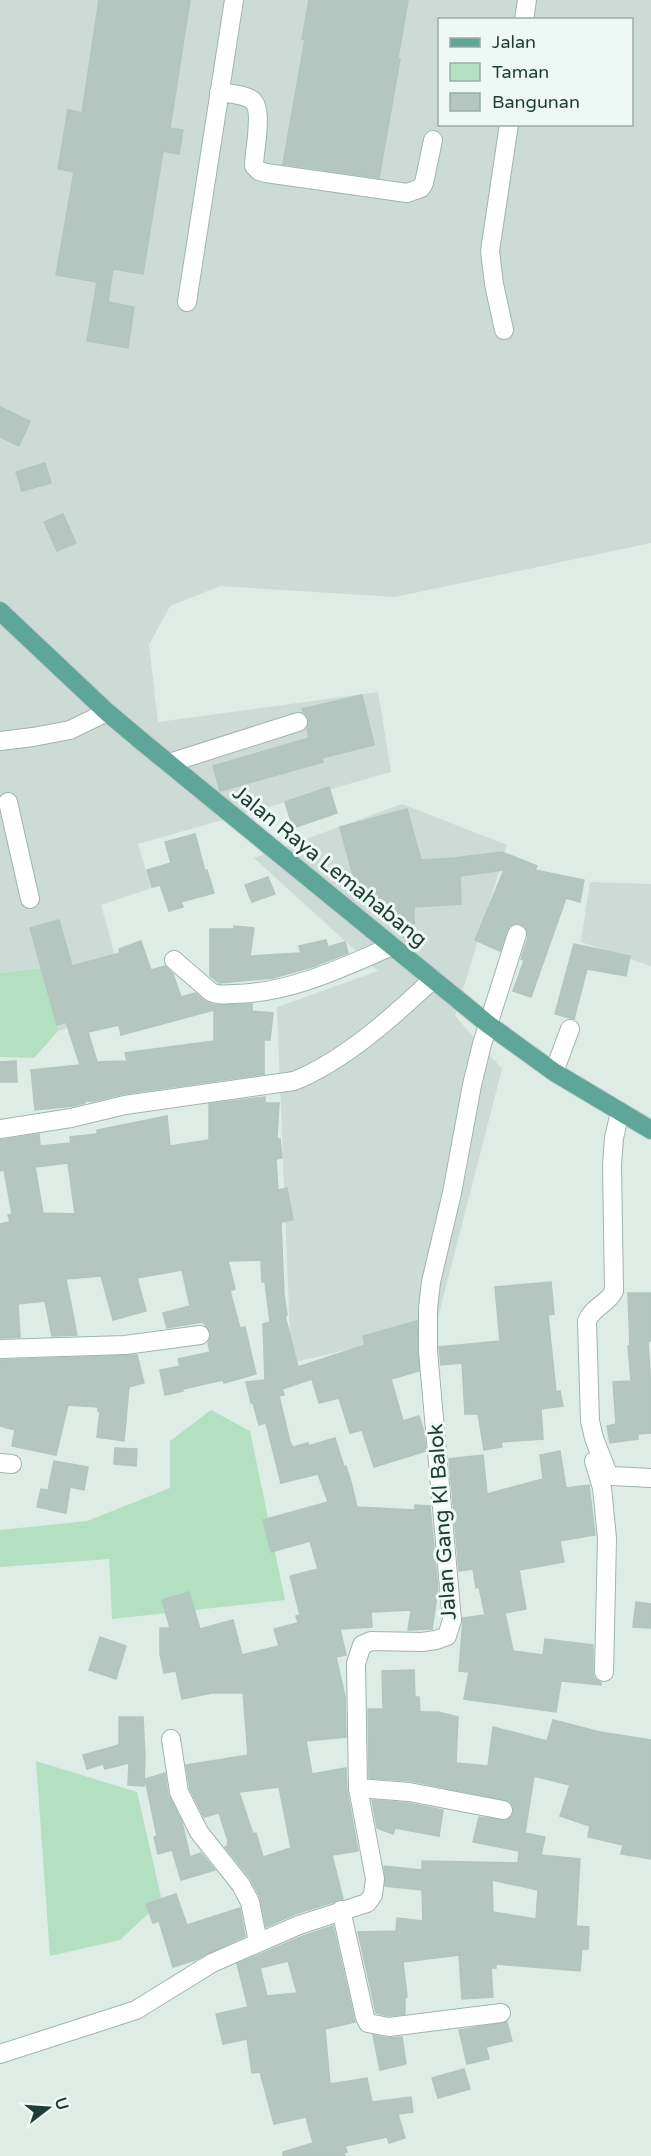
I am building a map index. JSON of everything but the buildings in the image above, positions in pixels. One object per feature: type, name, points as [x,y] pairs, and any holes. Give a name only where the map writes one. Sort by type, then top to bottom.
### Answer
[{"type":"main road","name":"Jalan Raya Lemahabang","points":[[0,611],[107,712],[489,1025],[554,1072],[651,1130]]},
{"type":"street","points":[[187,302],[234,0]]},
{"type":"street","points":[[524,18],[527,0]]},
{"type":"street","points":[[219,92],[244,96],[253,100],[259,110],[254,166],[266,173],[407,193],[421,188],[424,183],[433,140]]},
{"type":"street","points":[[504,330],[494,284],[490,250],[509,126]]},
{"type":"street","points":[[0,741],[70,730],[107,712]]},
{"type":"street","points":[[169,763],[298,722]]},
{"type":"street","points":[[8,802],[30,899]]},
{"type":"street","points":[[489,1025],[517,933]]},
{"type":"street","points":[[174,960],[211,993],[243,994],[281,989],[343,967],[392,946]]},
{"type":"street","points":[[0,1129],[71,1118],[125,1105],[294,1082],[317,1072],[378,1028],[433,979]]},
{"type":"street","name":"Jalan Gang Kl Balok","points":[[0,2054],[136,2010],[212,1963],[299,1925],[367,1903],[371,1899],[375,1887],[358,1788],[356,1663],[362,1645],[371,1641],[436,1640],[447,1636],[452,1620],[428,1352],[428,1308],[431,1282],[452,1193],[472,1085],[489,1025]]},
{"type":"street","points":[[554,1072],[570,1029]]},
{"type":"street","points":[[620,1112],[614,1138],[612,1166],[614,1291],[611,1298],[590,1313],[587,1321],[590,1421],[608,1474],[651,1478]]},
{"type":"street","points":[[0,1349],[125,1345],[200,1335]]},
{"type":"street","points":[[588,1388],[583,1397],[584,1436],[600,1480],[605,1504],[604,1672]]},
{"type":"street","points":[[612,1476],[613,1519]]},
{"type":"street","points":[[171,1739],[179,1792],[199,1832],[241,1885],[250,1902],[258,1942]]},
{"type":"street","points":[[358,1788],[409,1792],[503,1810]]},
{"type":"street","points":[[341,1910],[368,2023],[389,2026],[501,2013]]},
{"type":"shaded area","points":[[0,0],[651,0],[651,543],[395,597],[220,586],[170,606],[149,645],[158,722],[378,692],[391,772],[138,844],[151,888],[101,905],[130,1009],[58,1031],[42,968],[0,973]]},
{"type":"shaded area","points":[[402,804],[507,845],[455,1016],[502,1069],[435,1329],[291,1363],[277,1007],[378,971],[254,858]]},
{"type":"shaded area","points":[[590,882],[651,884],[651,966],[581,942]]},
{"type":"green space","points":[[42,968],[58,1031],[34,1058],[0,1057],[0,973]]},
{"type":"green space","points":[[211,1410],[250,1431],[285,1600],[112,1619],[109,1559],[0,1567],[0,1530],[87,1521],[170,1488],[170,1441]]},
{"type":"green space","points":[[36,1761],[137,1792],[162,1901],[120,1940],[50,1956]]}]
